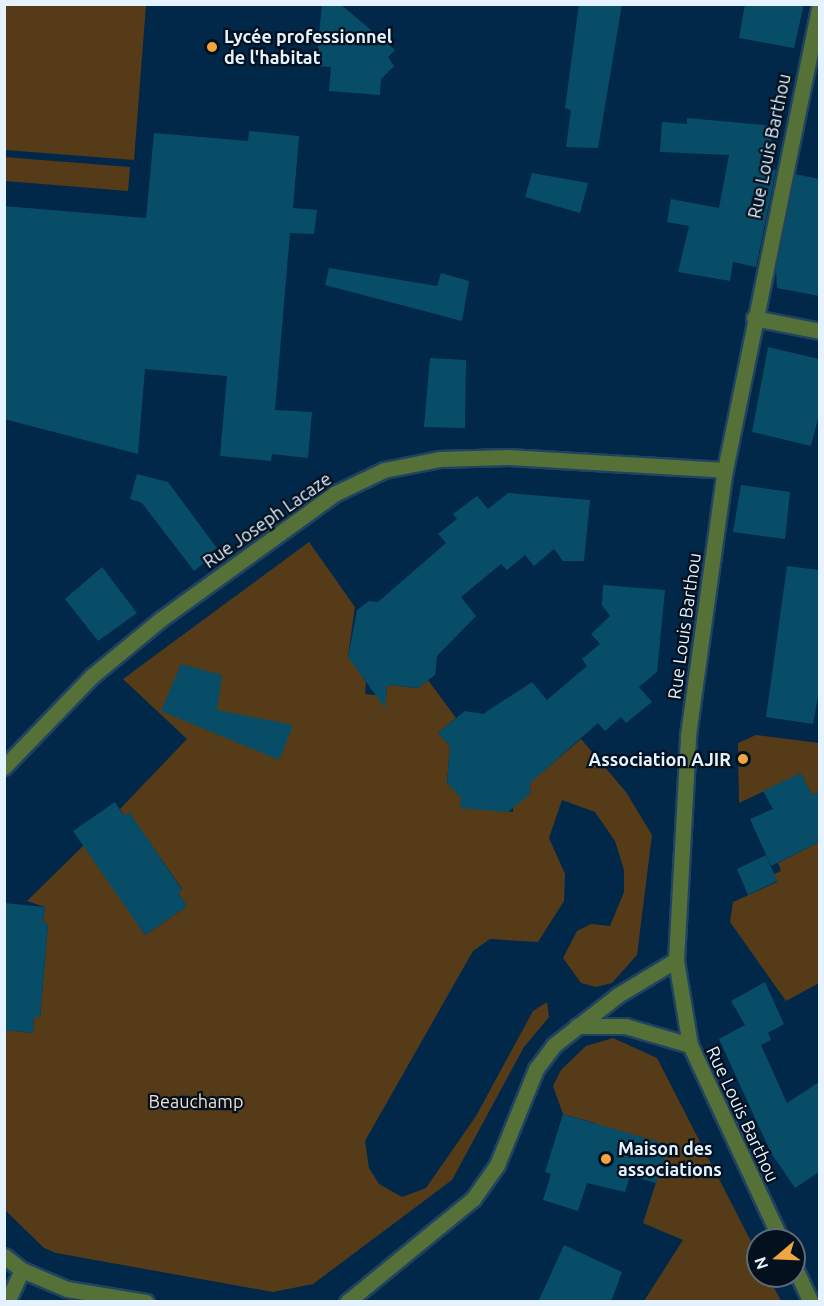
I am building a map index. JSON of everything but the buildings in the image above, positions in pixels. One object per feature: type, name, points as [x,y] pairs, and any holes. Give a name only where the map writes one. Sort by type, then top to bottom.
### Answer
[{"type":"street","name":"Rue Louis Barthou","points":[[775,1228],[690,1046],[676,960],[687,747],[725,470],[754,318],[812,65],[819,5]]},
{"type":"street","points":[[754,318],[819,331]]},
{"type":"street","name":"Rue Joseph Lacaze","points":[[4,766],[92,676],[161,619],[334,494],[384,471],[439,459],[508,457],[725,470]]},
{"type":"street","points":[[347,1302],[473,1199],[496,1165],[536,1069],[577,1026],[676,960]]},
{"type":"street","points":[[577,1026],[625,1026],[690,1046]]},
{"type":"street","points":[[4,1256],[22,1270],[67,1289],[146,1302]]},
{"type":"street","points":[[7,1302],[22,1270]]},
{"type":"street","points":[[804,1288],[811,1302]]},
{"type":"green space","points":[[4,5],[146,5],[134,160],[5,150]]},
{"type":"green space","points":[[4,157],[130,167],[128,191],[5,181]]},
{"type":"green space","name":"Beauchamp","points":[[309,542],[355,607],[348,656],[366,682],[365,694],[386,696],[387,685],[418,688],[428,680],[456,718],[438,733],[450,746],[447,783],[493,810],[513,812],[513,803],[530,794],[531,763],[540,774],[581,739],[626,792],[652,835],[637,955],[612,983],[596,987],[581,983],[563,958],[577,931],[591,924],[610,926],[624,892],[624,870],[615,841],[595,812],[562,800],[549,838],[565,874],[564,901],[538,942],[490,939],[473,951],[365,1141],[369,1168],[379,1184],[402,1197],[426,1188],[476,1116],[533,1011],[547,1002],[549,1017],[524,1047],[452,1180],[313,1284],[273,1292],[56,1253],[44,1248],[5,1210],[4,1030],[33,1033],[34,1017],[40,1017],[48,924],[43,923],[45,907],[27,901],[84,845],[145,935],[187,906],[178,893],[182,889],[129,813],[124,816],[120,809],[187,739],[123,679]]},
{"type":"green space","points":[[756,735],[819,743],[819,792],[812,795],[801,774],[739,803],[738,743]]},
{"type":"green space","points":[[819,842],[819,983],[786,1001],[730,922],[733,902],[777,882],[774,874],[781,871],[778,863]]},
{"type":"green space","points":[[613,1038],[657,1058],[746,1232],[746,1288],[774,1288],[781,1301],[644,1301],[683,1240],[643,1223],[668,1145],[593,1129],[595,1123],[563,1114],[553,1086],[561,1070],[586,1046]]},
{"type":"place","name":"Lycée professionnel de l'habitat","points":[[212,47]]},
{"type":"place","name":"Association AJIR","points":[[743,759]]},
{"type":"place","name":"Maison des associations","points":[[606,1159]]}]
